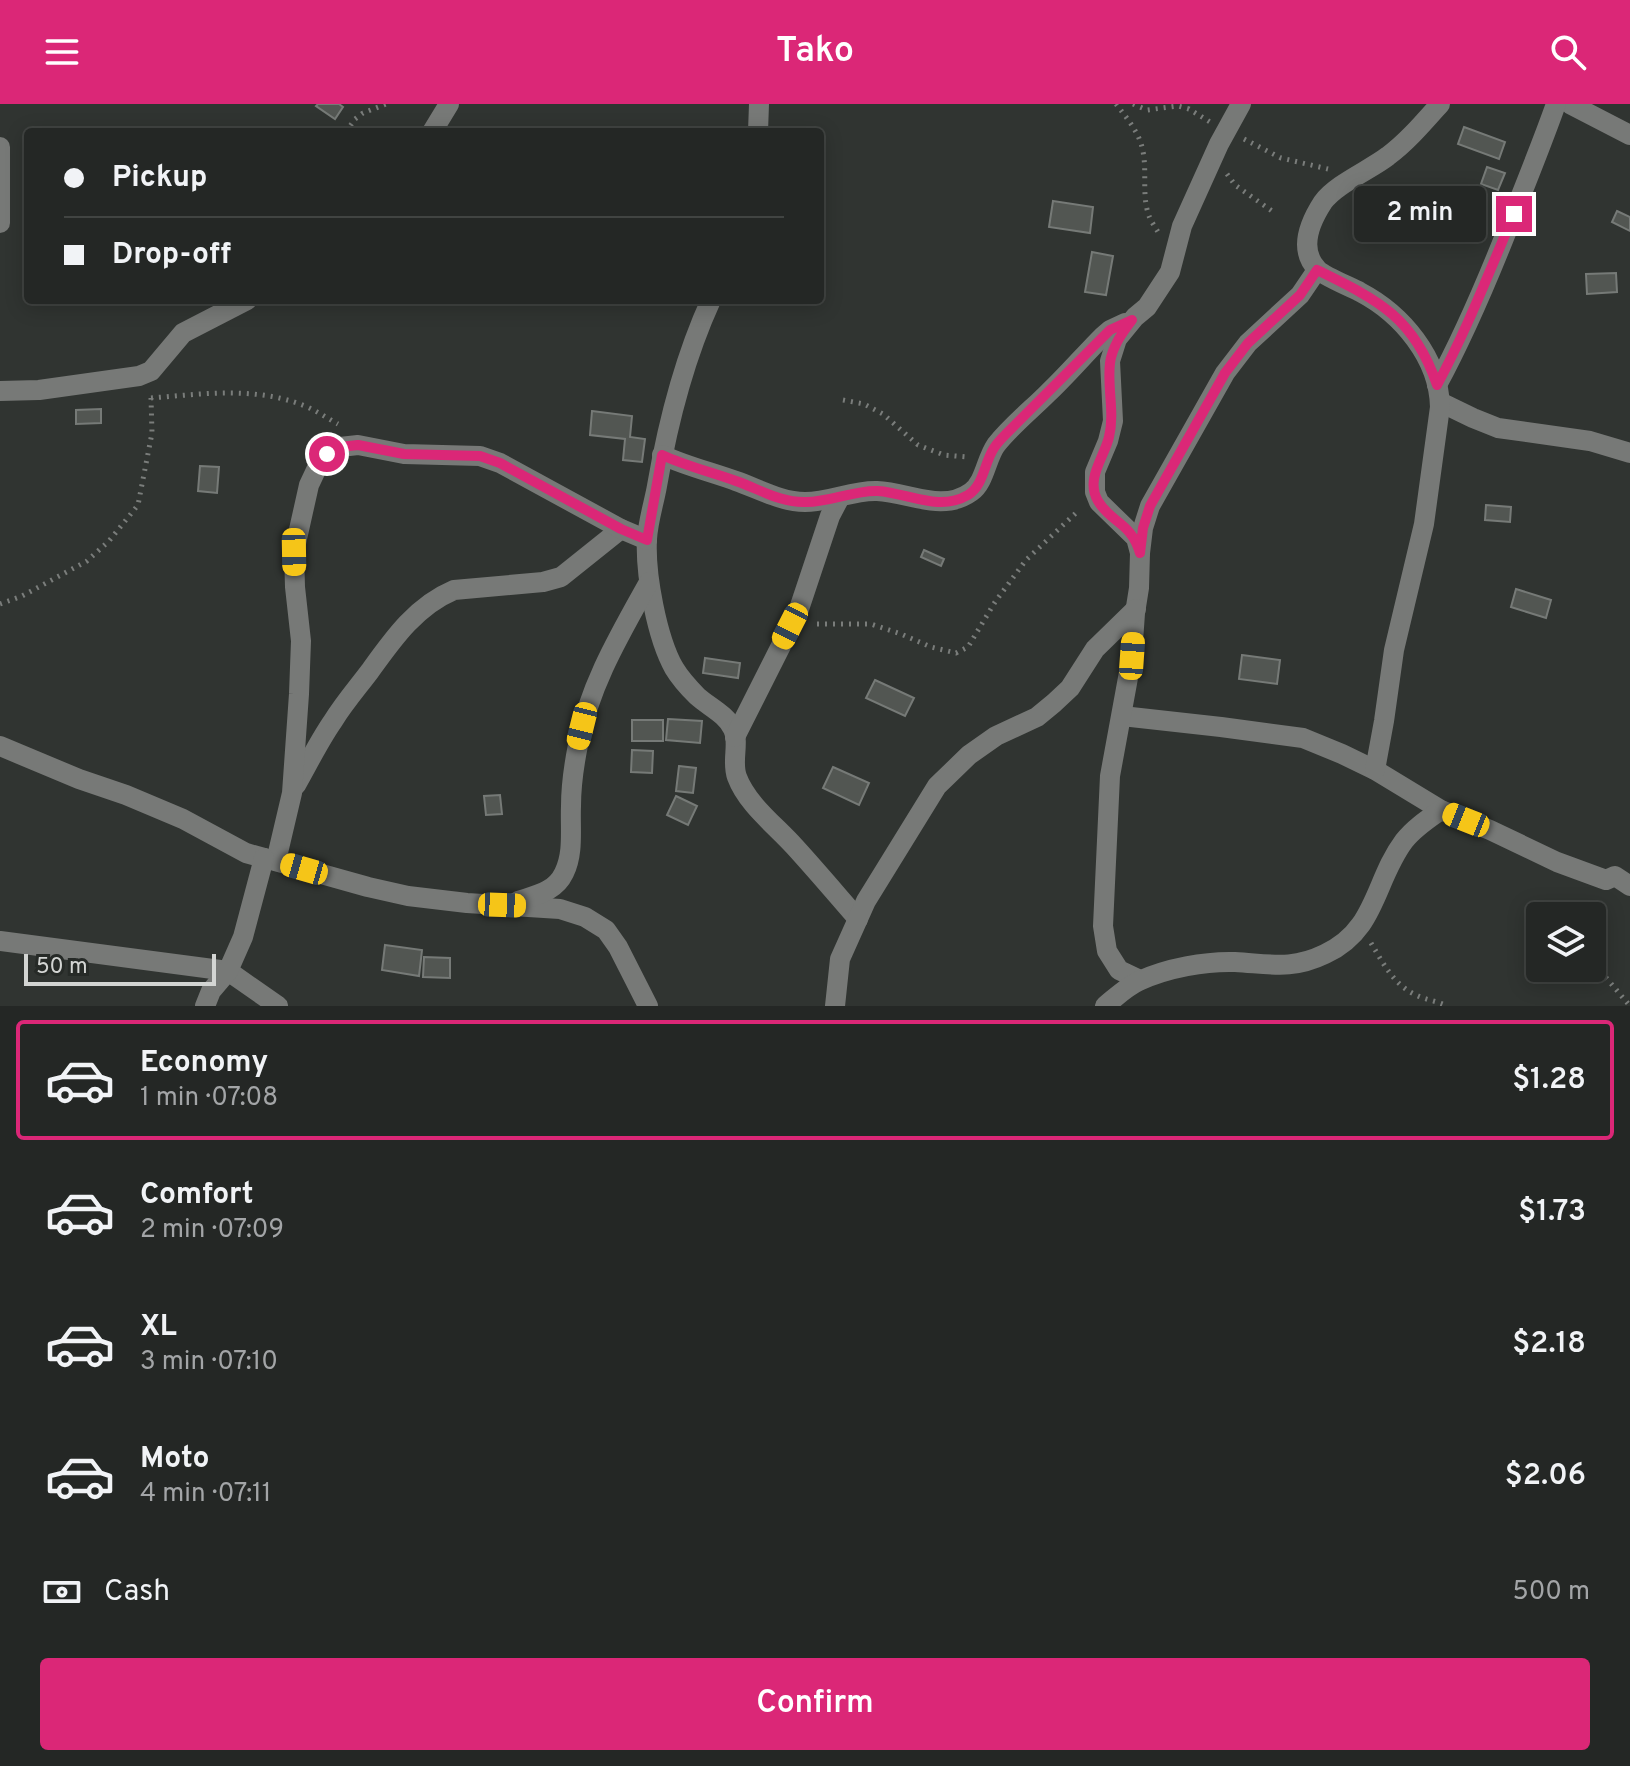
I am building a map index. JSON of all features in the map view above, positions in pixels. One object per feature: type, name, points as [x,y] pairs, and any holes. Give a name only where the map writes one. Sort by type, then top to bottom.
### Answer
[{"type":"street","points":[[434,128],[449,104]]},
{"type":"street","points":[[758,128],[759,104]]},
{"type":"street","points":[[1140,553],[1136,538],[1099,502],[1095,492],[1095,472],[1113,421],[1110,361],[1117,339],[1147,307],[1170,272],[1182,226],[1241,104]]},
{"type":"street","points":[[1440,104],[1388,156],[1326,198],[1312,221],[1306,245],[1317,270],[1375,300],[1400,320],[1420,345],[1438,394],[1473,418],[1498,428],[1564,436],[1630,453]]},
{"type":"street","points":[[1375,770],[1394,650],[1424,524],[1438,394],[1484,289],[1556,104]]},
{"type":"street","points":[[1570,104],[1630,135]]},
{"type":"street","points":[[0,147],[0,223]]},
{"type":"street","points":[[1140,980],[1119,970],[1107,951],[1103,926],[1110,776],[1132,656],[1143,528],[1150,506],[1225,373],[1248,343],[1300,295],[1317,270]]},
{"type":"street","points":[[0,391],[39,390],[139,376],[151,371],[183,333],[239,304]]},
{"type":"street","points":[[709,304],[683,373],[662,455],[647,540],[649,582],[665,649],[675,671],[733,728],[737,777],[758,810],[858,919]]},
{"type":"street","points":[[662,455],[763,493],[803,502],[867,491],[943,502],[956,500],[976,489],[994,448],[1110,330],[1132,320]]},
{"type":"street","points":[[292,793],[301,641],[294,552],[309,485],[327,454],[340,447],[358,445],[404,454],[480,456],[500,463],[647,540]]},
{"type":"street","points":[[735,737],[798,612],[830,516],[840,497]]},
{"type":"street","points":[[205,1006],[211,991],[228,971],[243,937],[292,793],[333,721],[406,624],[422,609],[454,590],[543,582],[561,577],[621,529]]},
{"type":"street","points":[[502,905],[552,889],[563,876],[572,833],[572,780],[587,707],[617,638],[649,582]]},
{"type":"street","points":[[835,1006],[840,959],[866,901],[937,786],[987,742],[1037,717],[1054,703],[1070,688],[1095,649],[1136,609]]},
{"type":"street","points":[[1122,716],[1303,738],[1375,770],[1441,810],[1557,862],[1620,879]]},
{"type":"street","points":[[0,746],[183,819],[246,853],[408,896],[560,909],[585,917],[606,930],[648,1006]]},
{"type":"street","points":[[1105,1006],[1140,980],[1191,965],[1305,963],[1330,952],[1350,939],[1361,927],[1405,839],[1441,810]]},
{"type":"street","points":[[0,941],[228,971],[278,1006]]},
{"type":"path","points":[[349,128],[363,113],[386,104]]},
{"type":"path","points":[[1116,104],[1131,123],[1142,146],[1149,216],[1175,257]]},
{"type":"path","points":[[1133,104],[1147,110],[1178,106],[1189,109],[1206,121],[1294,162],[1335,171],[1369,168]]},
{"type":"path","points":[[1214,159],[1235,185],[1272,211]]},
{"type":"path","points":[[124,378],[151,398],[224,392],[275,397],[304,406],[340,425],[358,445]]},
{"type":"path","points":[[0,604],[22,596],[87,561],[132,514],[138,505],[152,433],[151,398]]},
{"type":"path","points":[[843,400],[864,404],[883,414],[918,445],[944,455],[981,455],[994,448]]},
{"type":"path","points":[[790,626],[871,624],[956,653],[968,647],[995,602],[1026,560],[1095,492]]},
{"type":"path","points":[[1606,904],[1620,879]]},
{"type":"path","points":[[1361,927],[1401,986],[1419,997],[1447,1006]]},
{"type":"path","points":[[1606,978],[1630,1006]]},
{"type":"building","points":[[339,104],[343,107],[335,119],[316,106]]},
{"type":"building","points":[[1464,127],[1505,142],[1499,159],[1458,144]]},
{"type":"building","points":[[1487,167],[1505,173],[1498,190],[1481,184]]},
{"type":"building","points":[[1053,201],[1093,207],[1090,233],[1049,227]]},
{"type":"building","points":[[1617,211],[1630,217],[1630,231],[1612,222]]},
{"type":"building","points":[[1092,252],[1113,256],[1106,295],[1085,292]]},
{"type":"building","points":[[1616,273],[1617,292],[1587,294],[1586,274]]},
{"type":"building","points":[[101,409],[101,423],[76,424],[76,410]]},
{"type":"building","points":[[592,411],[632,416],[630,437],[645,439],[642,462],[623,460],[625,439],[590,435]]},
{"type":"building","points":[[200,466],[219,467],[217,493],[198,491]]},
{"type":"building","points":[[1486,505],[1511,507],[1510,522],[1485,520]]},
{"type":"building","points":[[924,550],[944,559],[941,566],[921,557]]},
{"type":"building","points":[[1516,589],[1551,600],[1546,618],[1511,607]]},
{"type":"building","points":[[1242,655],[1280,660],[1277,684],[1239,679]]},
{"type":"building","points":[[705,658],[740,663],[738,678],[703,673]]},
{"type":"building","points":[[875,680],[914,698],[905,716],[866,698]]},
{"type":"building","points":[[668,719],[702,721],[700,743],[666,740]]},
{"type":"building","points":[[632,720],[663,720],[663,741],[632,741]]},
{"type":"building","points":[[632,750],[653,751],[652,773],[631,772]]},
{"type":"building","points":[[679,766],[696,768],[693,793],[676,791]]},
{"type":"building","points":[[833,767],[869,783],[859,805],[823,788]]},
{"type":"building","points":[[500,795],[502,814],[486,815],[484,796]]},
{"type":"building","points":[[676,796],[697,806],[688,825],[667,815]]},
{"type":"building","points":[[385,945],[422,950],[419,976],[382,970]]},
{"type":"building","points":[[424,957],[450,958],[450,978],[423,977]]},
{"type":"route","points":[[327,454],[340,447],[358,445],[404,454],[480,456],[500,463],[647,540],[662,455],[763,493],[803,502],[867,491],[943,502],[956,500],[976,489],[994,448],[1006,434],[1110,330],[1132,320],[1117,339],[1110,361],[1113,421],[1094,481],[1099,502],[1136,538],[1140,553],[1150,506],[1225,373],[1248,343],[1300,295],[1317,270],[1375,300],[1400,320],[1420,345],[1437,385],[1484,289],[1514,214]]}]
